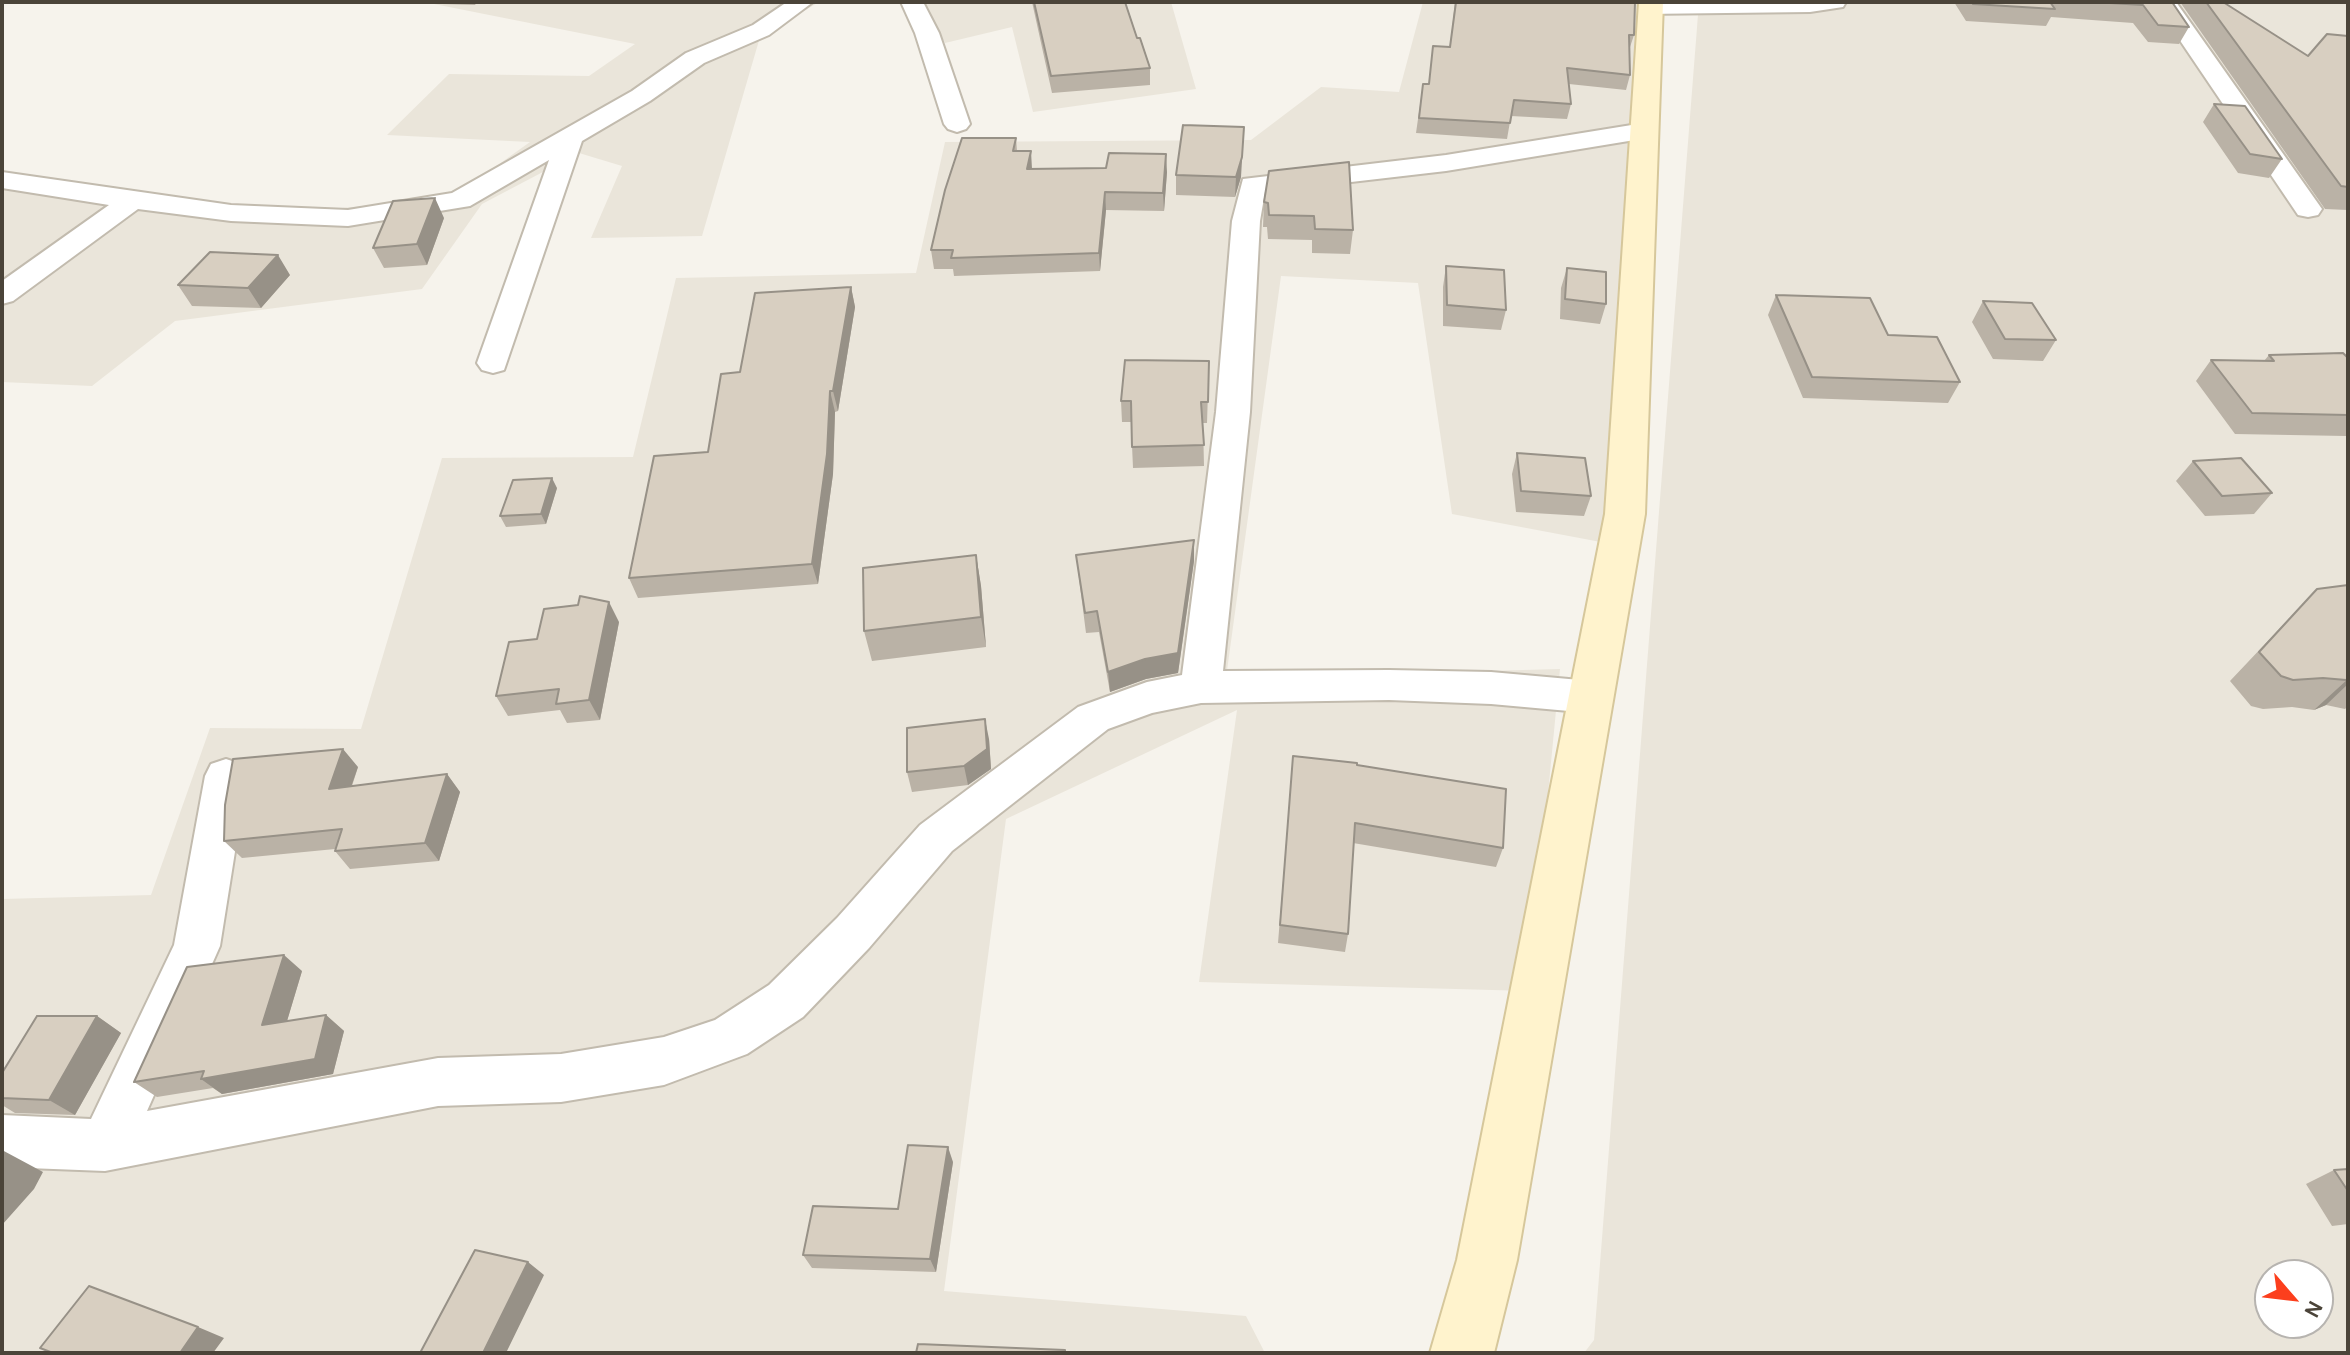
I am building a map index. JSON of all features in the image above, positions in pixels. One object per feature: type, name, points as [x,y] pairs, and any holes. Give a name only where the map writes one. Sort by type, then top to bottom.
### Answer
[{"type":"street","points":[[2,180],[231,213],[348,218],[460,200],[641,96],[695,58],[761,30],[802,2]]},
{"type":"street","points":[[912,2],[927,33],[957,124]]},
{"type":"street","points":[[1462,1353],[1487,1260],[1625,514],[1651,6],[1810,5],[1835,2]]},
{"type":"street","points":[[2165,2],[2308,209]]},
{"type":"street","points":[[1201,687],[1233,412],[1246,221],[1253,185],[1446,163],[1644,131]]},
{"type":"street","points":[[493,363],[570,137]]},
{"type":"street","points":[[2,295],[133,200]]},
{"type":"street","points":[[2,1141],[105,1145],[438,1082],[561,1078],[664,1061],[730,1038],[786,1001],[853,933],[936,838],[1093,718],[1147,698],[1201,687],[1491,688],[1591,697]]},
{"type":"street","points":[[105,1145],[197,946],[226,776]]},
{"type":"shaded area","points":[[424,2],[819,2],[760,37],[702,236],[591,238],[622,166],[579,153],[482,204],[422,289],[175,321],[92,386],[2,382],[2,173],[282,214],[453,197],[530,142],[387,135],[449,74],[589,76],[635,44]]},
{"type":"shaded area","points":[[920,2],[1171,2],[1196,89],[1033,112],[1012,27],[945,43]]},
{"type":"shaded area","points":[[1423,2],[1644,2],[1622,546],[1452,514],[1418,283],[1281,276],[1226,678],[1560,669],[1529,991],[1199,982],[1237,710],[1006,819],[944,1291],[1246,1316],[1265,1353],[2,1353],[2,899],[151,895],[210,728],[361,729],[442,458],[633,457],[676,278],[916,273],[945,142],[1251,140],[1321,87],[1399,92]]},
{"type":"shaded area","points":[[1699,2],[2348,2],[2348,1353],[1584,1353],[1594,1340]]},
{"type":"building","points":[[1034,2],[1125,2],[1150,68],[1051,76]]},
{"type":"building","points":[[1456,2],[1635,2],[1634,35],[1629,35],[1630,75],[1567,68],[1571,104],[1514,100],[1510,123],[1419,118],[1423,84],[1429,84],[1433,46],[1450,47]]},
{"type":"building","points":[[2050,2],[2055,9],[1973,4]]},
{"type":"building","points":[[2093,2],[2172,2],[2189,27],[2158,25],[2143,5]]},
{"type":"building","points":[[2206,2],[2223,2],[2308,56],[2327,34],[2348,36],[2348,187],[2341,186]]},
{"type":"building","points":[[2214,104],[2245,106],[2282,159],[2250,154]]},
{"type":"building","points":[[1183,125],[1244,127],[1242,157],[1236,177],[1176,175]]},
{"type":"building","points":[[962,138],[1016,138],[1013,151],[1031,151],[1027,169],[1106,168],[1109,153],[1166,154],[1163,193],[1105,192],[1099,253],[951,258],[953,250],[931,250],[945,190]]},
{"type":"building","points":[[1349,162],[1353,230],[1315,229],[1314,216],[1269,215],[1268,203],[1264,202],[1269,171]]},
{"type":"building","points":[[435,198],[417,244],[373,248],[393,201]]},
{"type":"building","points":[[210,252],[278,255],[248,288],[178,285]]},
{"type":"building","points":[[1446,266],[1504,270],[1506,310],[1447,305]]},
{"type":"building","points":[[1567,268],[1606,272],[1606,304],[1565,299]]},
{"type":"building","points":[[851,287],[833,391],[830,391],[827,454],[812,564],[629,578],[654,456],[708,452],[721,374],[740,372],[755,293]]},
{"type":"building","points":[[1776,295],[1870,298],[1888,335],[1937,337],[1960,382],[1812,377]]},
{"type":"building","points":[[1983,301],[2032,303],[2056,340],[2005,339]]},
{"type":"building","points":[[2343,353],[2348,358],[2348,415],[2252,413],[2211,360],[2274,361],[2269,355]]},
{"type":"building","points":[[1125,360],[1209,361],[1208,402],[1201,402],[1204,445],[1132,447],[1131,401],[1121,401]]},
{"type":"building","points":[[1517,453],[1585,458],[1591,496],[1521,491]]},
{"type":"building","points":[[2241,458],[2272,493],[2222,496],[2193,461]]},
{"type":"building","points":[[552,478],[541,514],[500,516],[513,480]]},
{"type":"building","points":[[1194,540],[1178,653],[1145,659],[1108,672],[1097,611],[1085,613],[1076,555]]},
{"type":"building","points":[[976,555],[981,617],[864,631],[863,568]]},
{"type":"building","points":[[2348,585],[2348,679],[2293,680],[2281,676],[2259,652],[2317,589]]},
{"type":"building","points":[[580,596],[609,602],[589,700],[556,704],[559,689],[496,696],[509,642],[537,639],[544,609],[578,605]]},
{"type":"building","points":[[985,719],[987,749],[964,766],[907,772],[907,728]]},
{"type":"building","points":[[343,749],[329,789],[447,774],[425,843],[335,851],[342,829],[224,841],[225,805],[233,759]]},
{"type":"building","points":[[1293,756],[1357,763],[1506,789],[1503,848],[1355,823],[1348,934],[1280,925]]},
{"type":"building","points":[[284,955],[262,1025],[326,1015],[315,1059],[201,1079],[204,1071],[134,1082],[187,967]]},
{"type":"building","points":[[37,1016],[97,1016],[49,1100],[2,1098],[2,1073]]},
{"type":"building","points":[[908,1145],[948,1147],[930,1259],[803,1255],[813,1206],[898,1209]]},
{"type":"building","points":[[2348,1169],[2348,1191],[2334,1170]]},
{"type":"building","points":[[475,1250],[528,1262],[483,1353],[420,1353]]},
{"type":"building","points":[[89,1286],[198,1327],[180,1353],[53,1353],[40,1348]]},
{"type":"building","points":[[918,1344],[1065,1350],[1065,1353],[916,1353]]}]
